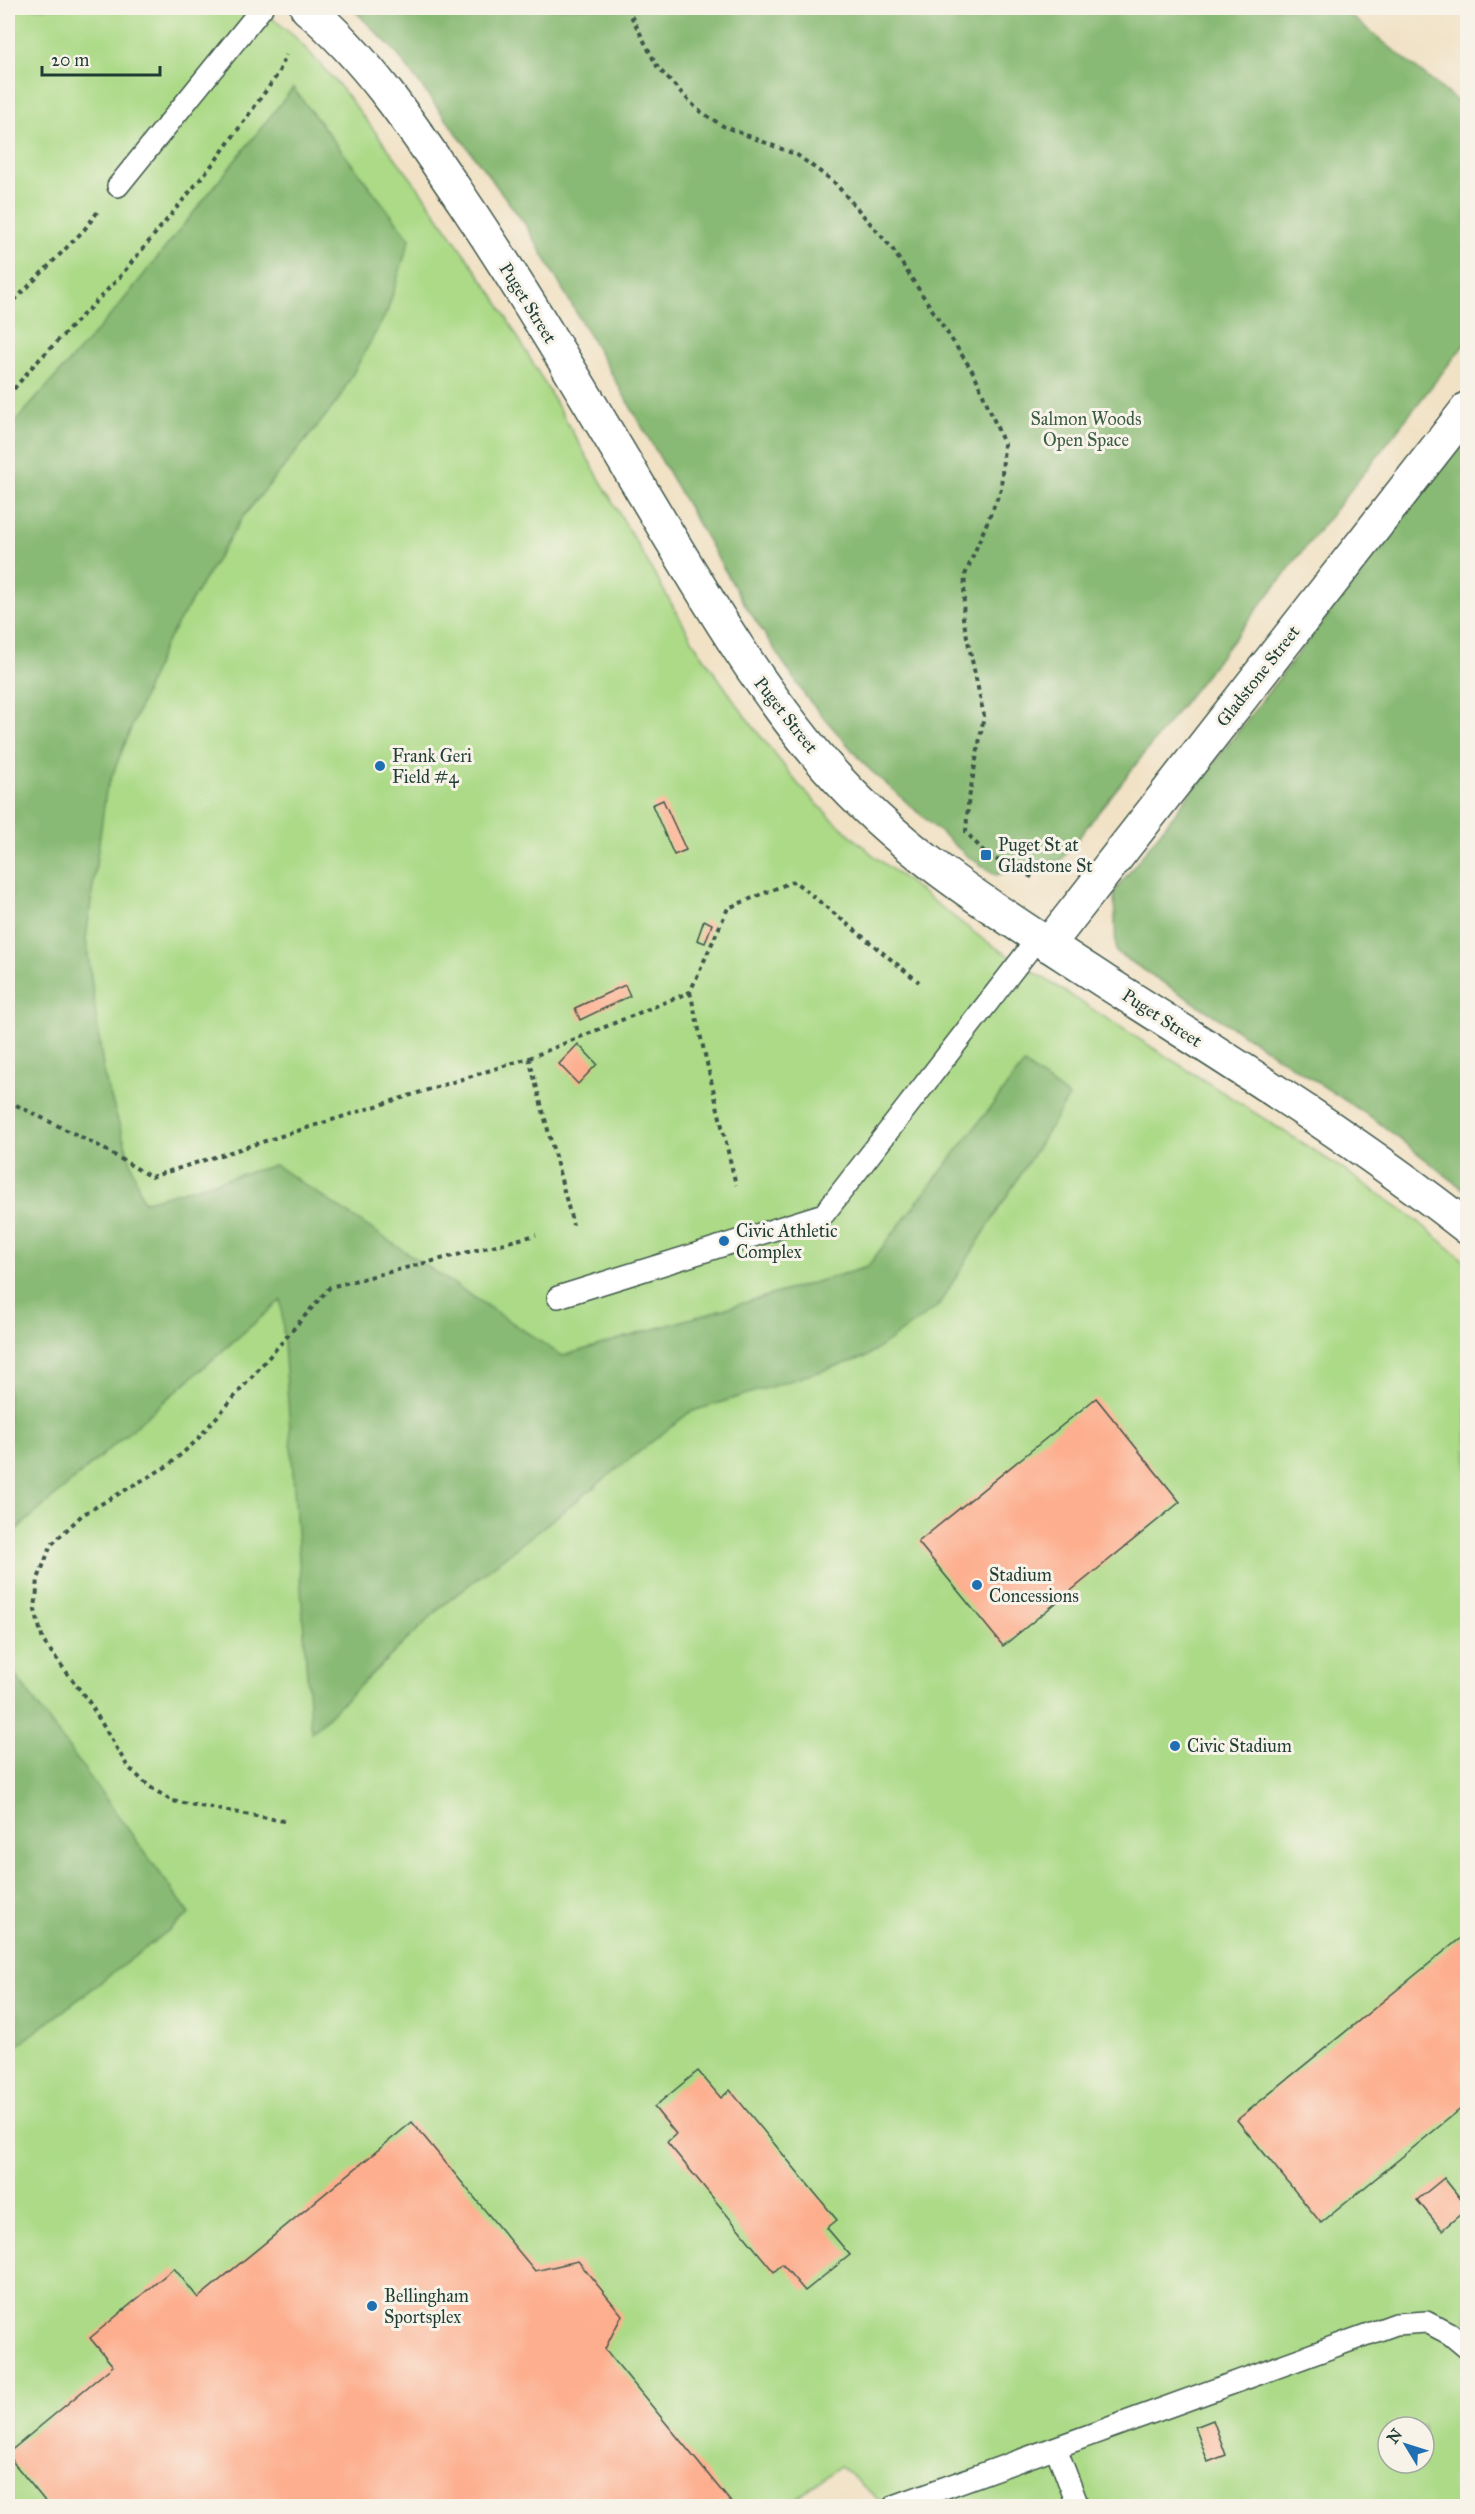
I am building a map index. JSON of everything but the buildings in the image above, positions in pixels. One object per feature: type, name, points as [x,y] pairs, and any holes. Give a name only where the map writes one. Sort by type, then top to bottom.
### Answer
[{"type":"street","name":"Puget Street","points":[[307,8],[351,50],[426,147],[498,254],[755,676],[825,765],[860,802],[951,881],[1334,1129],[1403,1177],[1467,1228]]},
{"type":"street","name":"Gladstone Street","points":[[1043,941],[1467,408]]},
{"type":"lane","points":[[118,186],[262,8]]},
{"type":"lane","points":[[558,1298],[824,1214],[1043,941]]},
{"type":"lane","points":[[894,2506],[1396,2324],[1427,2322],[1450,2334],[1467,2349]]},
{"type":"lane","points":[[1056,2448],[1078,2506]]},
{"type":"path","points":[[627,8],[658,68],[698,110],[723,126],[796,155],[833,181],[891,247],[975,375],[1004,444],[1001,489],[965,575],[963,618],[984,716],[968,804],[966,832],[987,855],[1034,878]]},
{"type":"path","points":[[8,396],[32,367],[118,279],[216,160],[278,74],[286,55]]},
{"type":"path","points":[[8,307],[84,230],[118,186]]},
{"type":"path","points":[[736,1185],[690,992],[728,908],[794,881],[919,982]]},
{"type":"path","points":[[8,1101],[99,1146],[150,1177],[530,1058],[690,992]]},
{"type":"path","points":[[530,1058],[573,1225]]},
{"type":"path","points":[[284,1821],[172,1801],[150,1787],[128,1767],[89,1702],[43,1641],[35,1610],[38,1579],[51,1545],[82,1515],[170,1465],[195,1442],[330,1287],[536,1235]]},
{"type":"green space","name":"Civic Athletic Complex","points":[[8,8],[260,8],[295,37],[339,85],[417,186],[494,296],[696,646],[745,716],[798,784],[830,817],[873,855],[984,940],[1338,1166],[1414,1218],[1467,1263],[1467,2506],[886,2506],[840,2466],[786,2506],[8,2506]]},
{"type":"green space","name":"Salmon Woods Open Space","points":[[352,8],[1341,8],[1467,109],[1467,341],[1061,860],[996,875],[966,855],[867,767],[806,697],[742,600],[525,224],[395,51]]},
{"type":"green space","points":[[293,88],[410,239],[387,312],[337,402],[242,518],[164,646],[106,791],[86,939],[104,1075],[143,1202],[275,1165],[562,1356],[867,1267],[1024,1064],[1069,1097],[938,1306],[866,1357],[690,1412],[442,1606],[311,1733],[281,1300],[9,1536],[8,1544],[8,430],[118,307]]},
{"type":"green space","points":[[1467,435],[1467,1192],[1374,1119],[1116,952],[1114,892]]},
{"type":"green space","points":[[8,1665],[190,1914],[8,2053]]},
{"type":"place","name":"Frank Geri Field #4","points":[[380,766]]},
{"type":"place","name":"Puget St at Gladstone St","points":[[986,855]]},
{"type":"place","name":"Civic Athletic Complex","points":[[724,1241]]},
{"type":"place","name":"Stadium Concessions","points":[[977,1585]]},
{"type":"place","name":"Civic Stadium","points":[[1175,1746]]},
{"type":"place","name":"Bellingham Sportsplex","points":[[372,2306]]}]
